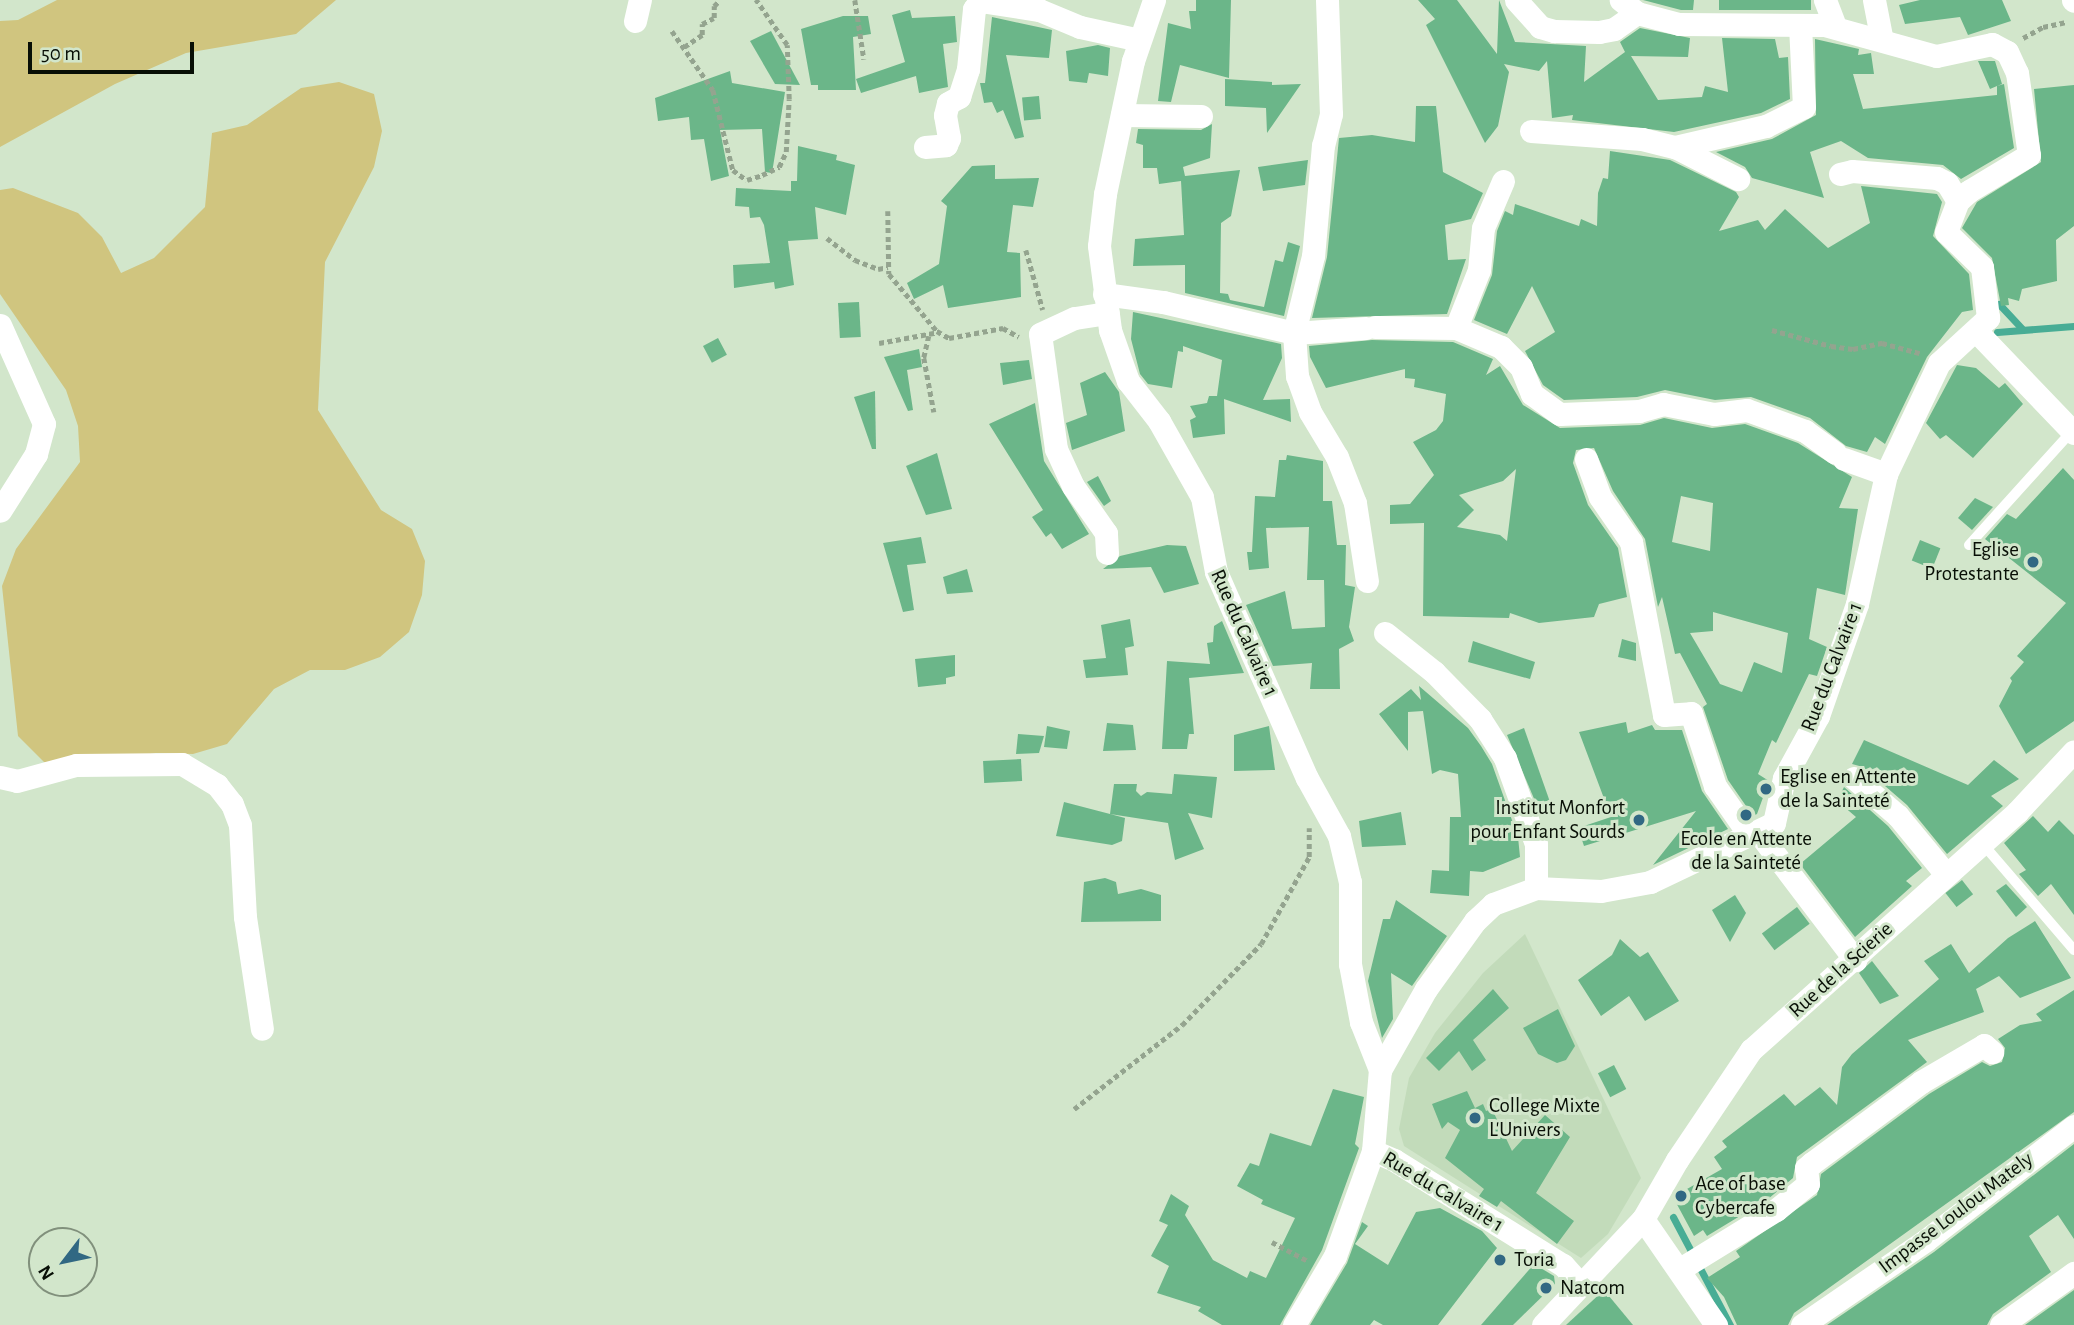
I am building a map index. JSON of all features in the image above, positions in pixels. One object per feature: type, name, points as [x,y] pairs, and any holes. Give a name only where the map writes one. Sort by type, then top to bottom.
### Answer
[{"type":"street","name":"Rue du Calvaire 1","points":[[1154,0],[1140,40],[1122,115],[1099,246],[1106,303],[1128,382],[1159,421],[1202,497],[1216,572],[1307,778],[1339,835],[1350,882],[1350,964],[1360,1022],[1380,1070]]},
{"type":"street","points":[[1327,0],[1331,114],[1323,145],[1313,256],[1294,333],[1297,376],[1310,412],[1337,457],[1355,503],[1367,581]]},
{"type":"street","points":[[1516,0],[1540,27],[1554,31],[1599,33],[1614,29],[1629,6],[1679,24],[1726,27],[1835,26],[1881,37],[1936,56],[1992,44],[2007,52],[2017,73],[2029,155],[1958,201],[1947,232],[1982,267],[1986,278],[1988,318],[1977,332],[2073,432]]},
{"type":"street","points":[[1825,0],[1835,26]]},
{"type":"street","points":[[1874,0],[1881,37]]},
{"type":"street","points":[[925,147],[946,145],[949,138],[945,115],[948,103],[959,97],[968,69],[974,9],[980,1],[1039,10],[1080,27],[1140,40]]},
{"type":"street","points":[[1675,147],[1766,126],[1804,107],[1800,25]]},
{"type":"street","points":[[1122,115],[1201,116]]},
{"type":"street","points":[[1531,131],[1642,139],[1675,147],[1738,179]]},
{"type":"street","points":[[1840,174],[1852,171],[1937,178],[1947,183],[1958,201]]},
{"type":"street","points":[[1456,328],[1480,265],[1477,259],[1483,228],[1503,181]]},
{"type":"street","points":[[1107,553],[1106,533],[1073,486],[1056,449],[1045,334],[1106,303],[1163,302],[1294,333],[1371,327],[1456,328],[1510,353],[1532,394],[1560,414],[1639,411],[1662,404],[1714,414],[1747,410],[1805,431],[1840,456],[1886,474]]},
{"type":"street","points":[[0,325],[44,424],[36,454],[0,511]]},
{"type":"street","name":"Rue du Calvaire 1","points":[[1579,1283],[1542,1252],[1394,1160],[1373,1151],[1380,1070],[1426,989],[1475,921],[1493,904],[1536,888],[1601,891],[1650,882],[1774,823],[1784,778],[1818,716],[1857,604],[1886,474],[1939,363],[1953,347],[1977,332]]},
{"type":"street","points":[[1586,459],[1600,497],[1631,542],[1664,715],[1691,713],[1715,786],[1855,960]]},
{"type":"street","points":[[1385,633],[1434,672],[1480,719],[1505,758],[1536,844],[1536,888]]},
{"type":"street","name":"Rue de la Scierie","points":[[1543,1325],[1579,1283],[1643,1219],[1677,1160],[1751,1050],[1855,960],[1980,841],[2017,812],[2074,751]]},
{"type":"street","points":[[0,777],[17,781],[76,765],[182,764],[217,785],[232,804],[240,825],[245,917],[262,1029]]},
{"type":"street","points":[[1854,778],[1898,816],[1945,873]]},
{"type":"street","points":[[1690,1262],[1776,1210],[1808,1184],[1806,1168],[1921,1082],[1984,1045],[1992,1052]]},
{"type":"street","name":"Impasse Loulou Mately","points":[[1802,1325],[1927,1240],[2074,1126]]},
{"type":"street","points":[[1294,1325],[1335,1256],[1373,1151]]},
{"type":"street","points":[[1643,1219],[1690,1262],[1716,1325]]},
{"type":"street","points":[[2001,1325],[2074,1273]]},
{"type":"lane","points":[[1969,545],[2073,432]]},
{"type":"lane","points":[[1980,841],[2074,950]]},
{"type":"path","points":[[684,47],[702,35],[702,24],[714,18],[714,6],[720,0]]},
{"type":"path","points":[[672,31],[713,90],[733,170],[747,180],[779,166],[786,152],[788,128],[787,45],[756,0]]},
{"type":"path","points":[[855,0],[864,59]]},
{"type":"path","points":[[2007,52],[2043,27],[2074,19]]},
{"type":"path","points":[[888,211],[888,267],[908,300],[939,332],[949,338],[1003,328],[1021,338],[1045,334],[1026,250]]},
{"type":"path","points":[[827,238],[855,260],[878,269],[888,267]]},
{"type":"path","points":[[1772,330],[1831,346],[1853,349],[1882,343],[1909,347],[1939,363]]},
{"type":"path","points":[[879,343],[929,336],[939,332]]},
{"type":"path","points":[[929,336],[924,358],[934,412]]},
{"type":"path","points":[[1074,1109],[1182,1025],[1261,944],[1309,857],[1308,818]]},
{"type":"path","points":[[1272,1242],[1301,1258]]},
{"type":"shaded area","points":[[57,0],[336,0],[296,34],[186,53],[115,84],[0,147],[0,21],[18,20]]},
{"type":"shaded area","points":[[339,82],[374,94],[382,131],[374,167],[325,262],[318,410],[381,510],[412,529],[425,561],[422,595],[409,632],[380,657],[345,670],[310,670],[274,689],[227,744],[193,754],[156,753],[82,766],[44,762],[18,736],[2,586],[16,549],[80,462],[78,426],[66,390],[0,294],[0,190],[13,188],[78,213],[102,237],[121,273],[154,258],[205,207],[212,133],[247,125],[301,88]]},
{"type":"shaded area","points":[[1525,934],[1641,1178],[1608,1234],[1581,1258],[1404,1146],[1399,1129],[1409,1078],[1435,1033],[1483,973]]},
{"type":"building","points":[[1196,0],[1231,0],[1229,78],[1180,65],[1171,102],[1158,101],[1168,23],[1191,29],[1189,11],[1196,11]]},
{"type":"building","points":[[1418,0],[1457,0],[1497,54],[1499,0],[1515,42],[1586,46],[1584,82],[1625,52],[1620,42],[1640,28],[1690,38],[1688,57],[1631,56],[1658,100],[1702,97],[1705,86],[1728,92],[1722,38],[1775,39],[1779,58],[1788,57],[1790,99],[1761,113],[1674,132],[1572,120],[1573,115],[1552,118],[1547,61],[1539,71],[1504,64],[1509,72],[1498,126],[1485,143],[1426,25],[1435,19]]},
{"type":"building","points":[[1643,0],[1694,0],[1693,10],[1681,10]]},
{"type":"building","points":[[1719,0],[1811,0],[1811,10],[1719,10]]},
{"type":"building","points":[[1920,0],[2002,0],[2011,21],[1968,35],[1960,17],[1905,24],[1899,5]]},
{"type":"building","points":[[910,10],[912,18],[955,16],[957,42],[943,44],[948,87],[919,93],[916,76],[861,93],[856,79],[905,62],[892,15]]},
{"type":"building","points":[[843,16],[868,16],[871,34],[853,37],[856,90],[818,90],[818,85],[811,85],[801,29]]},
{"type":"building","points":[[992,17],[1052,30],[1049,58],[1006,55],[1024,137],[1015,139],[1003,110],[997,113],[992,102],[984,103],[980,83],[985,83]]},
{"type":"building","points":[[771,31],[800,85],[775,84],[750,41]]},
{"type":"building","points":[[1815,39],[1859,49],[1858,55],[1871,53],[1874,74],[1853,74],[1863,109],[1997,95],[1997,86],[2004,84],[2014,148],[1961,179],[1943,165],[1868,158],[1841,141],[1810,152],[1824,198],[1752,178],[1745,167],[1716,152],[1772,139],[1816,115]]},
{"type":"building","points":[[1098,45],[1110,48],[1108,76],[1089,73],[1087,83],[1069,81],[1066,51]]},
{"type":"building","points":[[1978,61],[1995,61],[2002,84],[1990,89]]},
{"type":"building","points":[[730,71],[732,83],[785,92],[772,173],[765,172],[762,129],[720,130],[729,176],[711,181],[704,139],[691,140],[689,117],[658,121],[655,98]]},
{"type":"building","points":[[1225,79],[1272,82],[1272,85],[1301,84],[1267,133],[1266,108],[1225,106]]},
{"type":"building","points":[[2074,85],[2074,226],[2056,240],[2057,281],[2022,289],[2019,301],[2008,298],[2009,305],[2001,306],[1992,258],[1962,228],[1977,202],[2041,162],[2034,89]]},
{"type":"building","points":[[1039,96],[1041,119],[1024,120],[1022,97]]},
{"type":"building","points":[[1416,106],[1436,106],[1443,172],[1483,193],[1471,219],[1445,225],[1448,260],[1466,259],[1447,314],[1312,318],[1327,257],[1339,138],[1372,135],[1415,142]]},
{"type":"building","points":[[1212,124],[1210,158],[1183,167],[1185,176],[1240,170],[1231,216],[1221,223],[1220,293],[1228,294],[1230,300],[1264,307],[1275,260],[1283,262],[1288,242],[1300,246],[1284,316],[1185,293],[1185,265],[1133,266],[1135,239],[1184,235],[1181,181],[1159,184],[1157,168],[1143,168],[1143,145],[1136,143],[1138,129],[1201,130]]},
{"type":"building","points":[[798,146],[837,155],[836,160],[855,165],[846,215],[815,207],[818,239],[788,241],[794,285],[775,289],[774,282],[734,288],[733,265],[770,263],[764,225],[760,217],[750,218],[749,207],[735,206],[736,188],[791,191],[791,181],[797,181]]},
{"type":"building","points":[[1610,151],[1670,160],[1736,192],[1739,197],[1719,231],[1758,220],[1765,230],[1785,209],[1828,248],[1870,223],[1861,186],[1937,194],[1942,202],[1933,236],[1969,274],[1973,310],[1962,312],[1927,357],[1885,444],[1875,437],[1867,452],[1846,446],[1810,418],[1751,397],[1715,400],[1665,390],[1637,397],[1564,400],[1543,385],[1525,351],[1555,332],[1532,286],[1507,334],[1474,320],[1492,275],[1497,231],[1505,211],[1513,215],[1515,204],[1579,226],[1581,219],[1597,226],[1598,193],[1603,178],[1608,179]]},
{"type":"building","points":[[1308,160],[1305,185],[1263,191],[1258,167]]},
{"type":"building","points":[[995,165],[995,179],[1039,178],[1033,207],[1013,205],[1007,252],[1020,253],[1021,297],[948,308],[943,285],[914,299],[907,283],[939,264],[947,206],[941,201],[972,166]]},
{"type":"building","points":[[859,302],[861,337],[840,338],[838,303]]},
{"type":"building","points":[[1133,312],[1281,344],[1282,358],[1263,400],[1290,399],[1291,422],[1224,399],[1225,434],[1193,438],[1190,420],[1196,417],[1190,406],[1207,403],[1209,396],[1217,396],[1222,360],[1183,346],[1183,352],[1178,351],[1172,388],[1148,384],[1140,374],[1131,339]]},
{"type":"building","points":[[718,338],[727,355],[712,363],[703,346]]},
{"type":"building","points":[[1372,340],[1453,342],[1493,359],[1486,375],[1500,366],[1523,405],[1560,428],[1640,425],[1664,418],[1712,428],[1745,424],[1798,443],[1852,477],[1839,508],[1858,509],[1845,595],[1817,588],[1809,639],[1827,647],[1817,676],[1809,674],[1776,743],[1772,740],[1758,774],[1769,781],[1757,814],[1753,816],[1728,780],[1703,707],[1707,704],[1680,653],[1675,654],[1662,597],[1658,607],[1645,539],[1613,491],[1594,448],[1576,450],[1573,463],[1588,505],[1618,548],[1627,597],[1599,604],[1594,617],[1539,623],[1510,613],[1509,618],[1423,616],[1424,523],[1390,524],[1390,505],[1410,504],[1434,475],[1413,442],[1436,430],[1443,421],[1446,394],[1414,387],[1415,379],[1405,378],[1405,369],[1326,388],[1310,357],[1309,346]],"holes":[[[1516,469],[1507,541],[1500,535],[1457,527],[1474,510],[1459,495],[1503,481]],[[1681,496],[1713,503],[1710,551],[1672,542]],[[1713,612],[1788,633],[1782,673],[1754,662],[1742,692],[1720,684],[1690,633],[1713,631]]]},
{"type":"building","points":[[919,349],[922,367],[907,370],[913,410],[908,411],[884,357]]},
{"type":"building","points":[[1029,360],[1032,379],[1003,385],[1000,363]]},
{"type":"building","points":[[1957,365],[1976,368],[1999,388],[2005,383],[2023,404],[1973,458],[1946,435],[1940,439],[1926,423]]},
{"type":"building","points":[[1105,372],[1119,392],[1125,431],[1072,450],[1066,423],[1087,415],[1080,383]]},
{"type":"building","points":[[875,391],[876,449],[872,449],[854,397]]},
{"type":"building","points":[[1035,403],[1044,461],[1089,534],[1062,549],[1051,533],[1046,537],[1032,517],[1043,510],[989,424]]},
{"type":"building","points":[[937,453],[952,509],[926,515],[906,466]]},
{"type":"building","points":[[1287,455],[1323,461],[1323,501],[1332,501],[1337,545],[1346,545],[1345,585],[1355,587],[1349,627],[1354,641],[1339,649],[1340,689],[1310,689],[1312,663],[1273,666],[1246,605],[1285,591],[1292,629],[1325,627],[1324,580],[1307,580],[1309,527],[1266,528],[1269,568],[1249,570],[1247,552],[1252,552],[1255,496],[1275,497],[1279,460],[1286,460]]},
{"type":"building","points":[[2063,468],[2074,480],[2074,721],[2026,754],[1999,706],[2012,681],[2010,678],[2024,662],[2017,656],[2066,603],[1985,539],[2007,514],[2016,519]]},
{"type":"building","points":[[1098,476],[1111,501],[1104,506],[1087,482]]},
{"type":"building","points":[[1975,498],[1993,507],[1972,530],[1958,518]]},
{"type":"building","points":[[921,537],[926,563],[907,565],[914,610],[903,612],[883,543]]},
{"type":"building","points":[[1920,540],[1940,548],[1932,569],[1912,560]]},
{"type":"building","points":[[1167,545],[1186,546],[1199,584],[1164,593],[1151,567],[1103,569],[1120,556]]},
{"type":"building","points":[[967,569],[973,592],[947,594],[943,577]]},
{"type":"building","points":[[1130,619],[1134,646],[1125,648],[1128,675],[1086,678],[1083,660],[1106,658],[1101,625]]},
{"type":"building","points":[[1222,621],[1244,673],[1189,678],[1194,734],[1189,734],[1187,749],[1162,749],[1167,661],[1210,664],[1207,643],[1213,642],[1214,626]]},
{"type":"building","points":[[1622,639],[1636,643],[1636,661],[1618,657]]},
{"type":"building","points":[[1473,641],[1535,662],[1530,679],[1468,662]]},
{"type":"building","points":[[955,655],[955,676],[946,678],[946,684],[918,687],[915,659]]},
{"type":"building","points":[[1419,686],[1468,728],[1481,746],[1492,764],[1518,837],[1520,857],[1483,872],[1470,871],[1469,896],[1430,893],[1432,870],[1449,871],[1450,817],[1461,817],[1458,774],[1440,770],[1432,774],[1423,711],[1408,712],[1408,751],[1379,714],[1411,689],[1421,700]]},
{"type":"building","points":[[1626,722],[1628,733],[1652,725],[1655,730],[1682,730],[1702,791],[1728,829],[1653,865],[1696,811],[1584,846],[1578,828],[1611,817],[1579,732]]},
{"type":"building","points":[[1107,723],[1133,725],[1136,750],[1103,751]]},
{"type":"building","points":[[1047,726],[1070,731],[1067,749],[1044,747]]},
{"type":"building","points":[[1269,726],[1275,770],[1234,771],[1234,735]]},
{"type":"building","points":[[1524,728],[1550,802],[1538,808],[1507,735]]},
{"type":"building","points":[[1018,734],[1044,736],[1039,753],[1016,754]]},
{"type":"building","points":[[1864,740],[1968,785],[1994,760],[2019,779],[1991,796],[2003,806],[1947,854],[1907,805],[1863,767],[1852,764]]},
{"type":"building","points":[[1021,759],[1022,781],[984,783],[983,761]]},
{"type":"building","points":[[1174,774],[1217,777],[1212,818],[1188,813],[1204,849],[1175,860],[1168,823],[1110,814],[1114,784],[1137,784],[1136,791],[1141,796],[1147,792],[1172,794]]},
{"type":"building","points":[[1844,787],[1888,826],[1922,868],[1906,881],[1912,886],[1855,937],[1800,864],[1856,817],[1842,805],[1847,797],[1841,793]]},
{"type":"building","points":[[1064,802],[1125,818],[1122,841],[1112,845],[1056,836]]},
{"type":"building","points":[[1401,812],[1406,845],[1362,847],[1359,821]]},
{"type":"building","points":[[2033,816],[2048,832],[2059,820],[2074,835],[2074,915],[2051,884],[2038,896],[2019,874],[2026,870],[2004,843]]},
{"type":"building","points":[[1105,878],[1116,882],[1118,894],[1141,889],[1161,895],[1161,921],[1081,922],[1084,882]]},
{"type":"building","points":[[1962,880],[1973,894],[1957,907],[1945,893]]},
{"type":"building","points":[[2006,884],[2027,907],[2016,917],[1996,891]]},
{"type":"building","points":[[1735,895],[1746,913],[1730,942],[1712,910]]},
{"type":"building","points":[[1396,900],[1447,936],[1412,986],[1391,973],[1393,1019],[1382,1038],[1368,981],[1383,919],[1390,919]]},
{"type":"building","points":[[1797,907],[1810,924],[1774,950],[1762,933]]},
{"type":"building","points":[[2035,921],[2071,978],[2020,998],[1999,976],[1976,989],[1984,1012],[1908,1040],[1927,1062],[1797,1157],[1793,1178],[1768,1199],[1707,1236],[1703,1230],[1694,1236],[1673,1197],[1722,1169],[1714,1157],[1727,1147],[1722,1141],[1784,1094],[1795,1106],[1820,1087],[1837,1105],[1842,1067],[1852,1054],[1939,979],[1924,961],[1951,944],[1969,973],[2008,938]]},
{"type":"building","points":[[1620,939],[1640,957],[1648,952],[1679,1001],[1645,1021],[1629,996],[1601,1016],[1578,980],[1612,955]]},
{"type":"building","points":[[1872,961],[1899,996],[1880,1004],[1859,973]]},
{"type":"building","points":[[1493,989],[1509,1008],[1473,1040],[1486,1060],[1472,1071],[1459,1051],[1439,1071],[1426,1058]]},
{"type":"building","points":[[2074,990],[2074,1112],[1794,1313],[1788,1325],[1737,1325],[1724,1297],[1707,1278],[1740,1257],[1736,1251],[1817,1195],[1821,1174],[1929,1094],[1982,1062],[1990,1066],[2002,1062],[2005,1048],[1998,1039],[2020,1025],[2042,1021],[2036,1014]]},
{"type":"building","points":[[1558,1009],[1575,1046],[1566,1060],[1557,1063],[1538,1054],[1523,1028]]},
{"type":"building","points":[[1614,1065],[1626,1089],[1610,1097],[1598,1073]]},
{"type":"building","points":[[1333,1089],[1364,1097],[1355,1144],[1359,1148],[1322,1250],[1280,1325],[1222,1325],[1198,1311],[1201,1307],[1157,1293],[1169,1266],[1151,1256],[1168,1225],[1159,1221],[1171,1194],[1189,1206],[1185,1215],[1213,1260],[1247,1278],[1250,1271],[1266,1278],[1295,1218],[1261,1204],[1263,1200],[1237,1186],[1250,1163],[1259,1166],[1270,1133],[1311,1146]]},
{"type":"building","points":[[1467,1091],[1475,1108],[1483,1104],[1486,1111],[1492,1109],[1512,1151],[1545,1115],[1570,1137],[1536,1193],[1574,1221],[1557,1244],[1501,1201],[1497,1207],[1479,1196],[1484,1189],[1445,1158],[1460,1130],[1448,1122],[1442,1129],[1432,1104]]},
{"type":"building","points":[[2074,1144],[2074,1239],[2058,1215],[2029,1236],[2051,1272],[1993,1314],[1987,1325],[1827,1325],[1934,1252]]},
{"type":"building","points":[[1440,1208],[1482,1231],[1497,1248],[1438,1325],[1383,1325],[1374,1320],[1370,1325],[1310,1325],[1347,1263],[1362,1222],[1368,1226],[1355,1244],[1388,1265],[1416,1212]]},
{"type":"building","points":[[1534,1264],[1554,1276],[1555,1284],[1513,1325],[1481,1325]]},
{"type":"building","points":[[1604,1290],[1633,1325],[1566,1325]]},
{"type":"building","points":[[2074,1290],[2074,1325],[2025,1325]]},
{"type":"waterway","points":[[1999,304],[2022,329]]},
{"type":"waterway","points":[[1997,332],[2074,326]]},
{"type":"waterway","points":[[1673,1217],[1730,1325]]},
{"type":"place","name":"Eglise Protestante","points":[[2033,562]]},
{"type":"place","name":"Eglise en Attente de la Sainteté","points":[[1766,789]]},
{"type":"place","name":"Ecole en Attente de la Sainteté","points":[[1746,815]]},
{"type":"place","name":"Institut Monfort pour Enfant Sourds","points":[[1639,820]]},
{"type":"place","name":"College Mixte L'Univers","points":[[1475,1118]]},
{"type":"place","name":"Ace of base Cybercafe","points":[[1681,1196]]},
{"type":"place","name":"Toria","points":[[1500,1260]]},
{"type":"place","name":"Natcom","points":[[1546,1288]]}]
